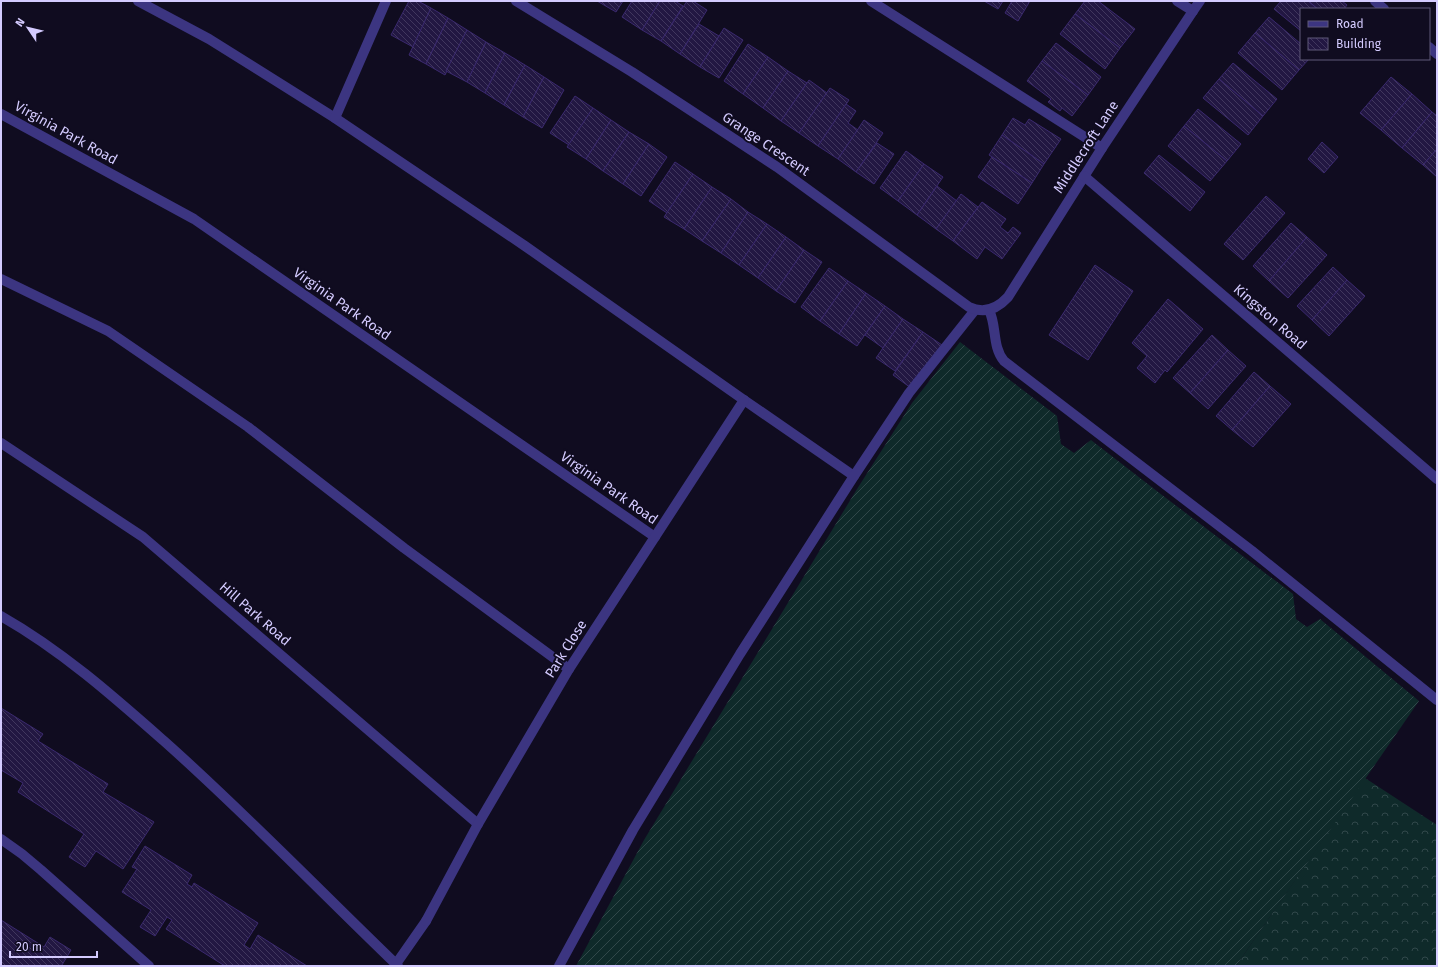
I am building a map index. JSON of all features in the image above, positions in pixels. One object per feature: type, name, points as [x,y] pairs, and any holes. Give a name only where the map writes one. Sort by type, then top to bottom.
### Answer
[{"type":"street","points":[[138,1],[203,35],[336,118],[525,246],[854,476]]},
{"type":"street","points":[[336,118],[386,1]]},
{"type":"street","name":"Grange Crescent","points":[[516,1],[632,72],[777,167],[963,303],[975,310]]},
{"type":"street","points":[[871,1],[1102,148]]},
{"type":"street","points":[[1177,1],[1193,10]]},
{"type":"street","name":"Middlecroft Lane","points":[[992,309],[1001,304],[1014,289],[1102,148],[1200,1]]},
{"type":"street","points":[[1375,1],[1383,8]]},
{"type":"street","name":"Virginia Park Road","points":[[1,114],[194,219],[655,537]]},
{"type":"street","name":"Kingston Road","points":[[1084,176],[1437,479]]},
{"type":"street","points":[[1,278],[108,331],[248,427],[404,548],[569,669]]},
{"type":"street","points":[[559,966],[633,830],[736,661],[909,393],[975,310],[992,309],[992,318],[998,352],[1004,361],[1252,550],[1437,700]]},
{"type":"street","name":"Park Close","points":[[397,965],[426,921],[478,824],[569,669],[744,400]]},
{"type":"street","name":"Hill Park Road","points":[[1,443],[143,537],[478,824]]},
{"type":"street","points":[[1,616],[68,661],[113,695],[204,777],[397,965]]},
{"type":"street","points":[[1,839],[41,870],[149,966]]},
{"type":"green space","points":[[960,342],[1057,416],[1061,444],[1074,453],[1091,440],[1293,594],[1296,619],[1307,627],[1320,619],[1419,701],[1236,966],[576,966],[644,840],[857,489],[912,403]]},
{"type":"green space","points":[[1365,778],[1437,825],[1437,966],[1236,966]]},
{"type":"building","points":[[409,1],[418,1],[431,8],[413,47],[391,35]]},
{"type":"building","points":[[597,1],[623,1],[616,12]]},
{"type":"building","points":[[632,1],[660,1],[642,30],[622,17]]},
{"type":"building","points":[[660,1],[675,1],[683,6],[661,41],[642,30]]},
{"type":"building","points":[[687,1],[693,1],[707,10],[680,54],[661,41]]},
{"type":"building","points":[[984,1],[1003,1],[998,9]]},
{"type":"building","points":[[1012,1],[1030,1],[1018,21],[1005,13]]},
{"type":"building","points":[[1085,1],[1098,1],[1135,29],[1120,48],[1075,14]]},
{"type":"building","points":[[1281,1],[1308,1],[1317,8],[1300,8],[1300,30],[1274,9]]},
{"type":"building","points":[[1308,1],[1342,1],[1347,5],[1345,8],[1317,8]]},
{"type":"building","points":[[431,8],[448,18],[426,64],[409,55]]},
{"type":"building","points":[[1075,14],[1120,48],[1105,69],[1060,34]]},
{"type":"building","points":[[1269,17],[1300,43],[1300,60],[1308,60],[1299,70],[1255,33]]},
{"type":"building","points":[[448,18],[467,30],[445,75],[426,64]]},
{"type":"building","points":[[699,24],[719,36],[700,67],[680,54]]},
{"type":"building","points":[[724,28],[743,40],[719,78],[700,67]]},
{"type":"building","points":[[467,30],[486,42],[467,82],[446,71]]},
{"type":"building","points":[[1255,33],[1299,70],[1282,90],[1238,53]]},
{"type":"building","points":[[486,42],[505,53],[485,93],[467,82]]},
{"type":"building","points":[[1056,43],[1101,77],[1088,95],[1042,61]]},
{"type":"building","points":[[748,44],[768,57],[743,94],[724,81]]},
{"type":"building","points":[[505,53],[525,65],[504,105],[485,93]]},
{"type":"building","points":[[768,57],[788,71],[763,108],[743,94]]},
{"type":"building","points":[[1042,61],[1088,95],[1072,116],[1062,108],[1060,111],[1048,102],[1051,99],[1027,81]]},
{"type":"building","points":[[1233,63],[1277,99],[1263,116],[1219,79]]},
{"type":"building","points":[[525,65],[544,77],[523,117],[504,105]]},
{"type":"building","points":[[788,71],[807,83],[781,121],[763,108]]},
{"type":"building","points":[[544,77],[564,90],[542,128],[523,117]]},
{"type":"building","points":[[1391,77],[1412,94],[1381,130],[1360,113]]},
{"type":"building","points":[[1219,79],[1263,116],[1248,135],[1203,98]]},
{"type":"building","points":[[809,80],[827,93],[799,133],[781,121]]},
{"type":"building","points":[[830,88],[849,100],[818,146],[799,133]]},
{"type":"building","points":[[1412,94],[1432,112],[1402,148],[1381,130]]},
{"type":"building","points":[[575,96],[593,108],[569,145],[550,133]]},
{"type":"building","points":[[846,104],[856,111],[848,123],[858,130],[838,159],[818,146]]},
{"type":"building","points":[[593,108],[611,120],[586,159],[567,147]]},
{"type":"building","points":[[1198,109],[1241,144],[1227,161],[1184,126]]},
{"type":"building","points":[[1432,112],[1437,116],[1437,149],[1423,165],[1402,148]]},
{"type":"building","points":[[1013,118],[1025,125],[1029,119],[1061,139],[1044,164],[1002,135]]},
{"type":"building","points":[[611,120],[629,132],[603,171],[586,159]]},
{"type":"building","points":[[864,120],[883,133],[856,172],[838,159]]},
{"type":"building","points":[[1184,126],[1227,161],[1210,181],[1168,146]]},
{"type":"building","points":[[629,132],[649,144],[623,184],[603,171]]},
{"type":"building","points":[[1002,135],[1044,164],[1032,183],[989,155]]},
{"type":"building","points":[[1322,142],[1338,157],[1324,173],[1308,159]]},
{"type":"building","points":[[877,143],[894,154],[874,184],[856,172]]},
{"type":"building","points":[[649,144],[667,157],[641,196],[623,184]]},
{"type":"building","points":[[1437,149],[1437,177],[1423,165]]},
{"type":"building","points":[[906,151],[924,164],[898,201],[880,188]]},
{"type":"building","points":[[1159,155],[1205,192],[1190,211],[1144,173]]},
{"type":"building","points":[[992,157],[1032,183],[1018,204],[978,177]]},
{"type":"building","points":[[675,162],[693,174],[667,213],[649,201]]},
{"type":"building","points":[[924,164],[943,177],[917,215],[898,201]]},
{"type":"building","points":[[693,174],[712,187],[684,229],[664,217]]},
{"type":"building","points":[[937,186],[957,201],[936,229],[917,215]]},
{"type":"building","points":[[712,187],[731,199],[702,241],[684,229]]},
{"type":"building","points":[[961,194],[978,207],[953,241],[936,229]]},
{"type":"building","points":[[1266,196],[1285,213],[1243,260],[1224,244]]},
{"type":"building","points":[[731,199],[748,212],[721,253],[702,241]]},
{"type":"building","points":[[982,202],[1006,219],[1000,227],[1008,233],[1013,227],[1021,233],[1002,259],[985,247],[977,259],[953,241]]},
{"type":"building","points":[[748,212],[767,224],[739,265],[721,253]]},
{"type":"building","points":[[1291,223],[1307,237],[1269,281],[1253,266]]},
{"type":"building","points":[[767,224],[786,237],[758,278],[739,265]]},
{"type":"building","points":[[786,237],[804,250],[776,291],[758,278]]},
{"type":"building","points":[[1307,237],[1327,255],[1288,298],[1269,281]]},
{"type":"building","points":[[804,250],[822,262],[795,303],[776,291]]},
{"type":"building","points":[[1095,265],[1133,291],[1088,360],[1049,335]]},
{"type":"building","points":[[1333,267],[1347,280],[1312,320],[1297,306]]},
{"type":"building","points":[[829,268],[848,281],[820,321],[801,307]]},
{"type":"building","points":[[1347,280],[1365,296],[1329,336],[1312,320]]},
{"type":"building","points":[[848,281],[866,293],[839,334],[820,321]]},
{"type":"building","points":[[866,293],[885,306],[857,346],[839,334]]},
{"type":"building","points":[[1168,299],[1203,329],[1167,372],[1165,370],[1155,383],[1137,368],[1147,356],[1132,343]]},
{"type":"building","points":[[885,306],[903,319],[883,348],[865,335]]},
{"type":"building","points":[[903,319],[923,332],[895,371],[876,358]]},
{"type":"building","points":[[923,332],[942,345],[911,388],[893,375]]},
{"type":"building","points":[[1212,335],[1228,350],[1190,393],[1173,378]]},
{"type":"building","points":[[1228,350],[1246,366],[1208,409],[1190,393]]},
{"type":"building","points":[[1254,372],[1270,386],[1232,430],[1216,416]]},
{"type":"building","points":[[1270,386],[1291,404],[1253,447],[1232,430]]},
{"type":"building","points":[[1,708],[43,734],[38,741],[108,784],[103,792],[154,822],[123,869],[96,851],[85,867],[69,857],[84,834],[18,792],[23,783],[1,770]]},
{"type":"building","points":[[145,846],[192,875],[187,884],[192,887],[194,883],[258,923],[244,945],[250,949],[258,935],[307,966],[225,966],[166,929],[172,920],[167,917],[155,936],[140,927],[151,910],[122,892],[137,869],[132,867]]},
{"type":"building","points":[[1,920],[44,947],[50,937],[71,950],[62,965],[63,966],[1,966]]}]
